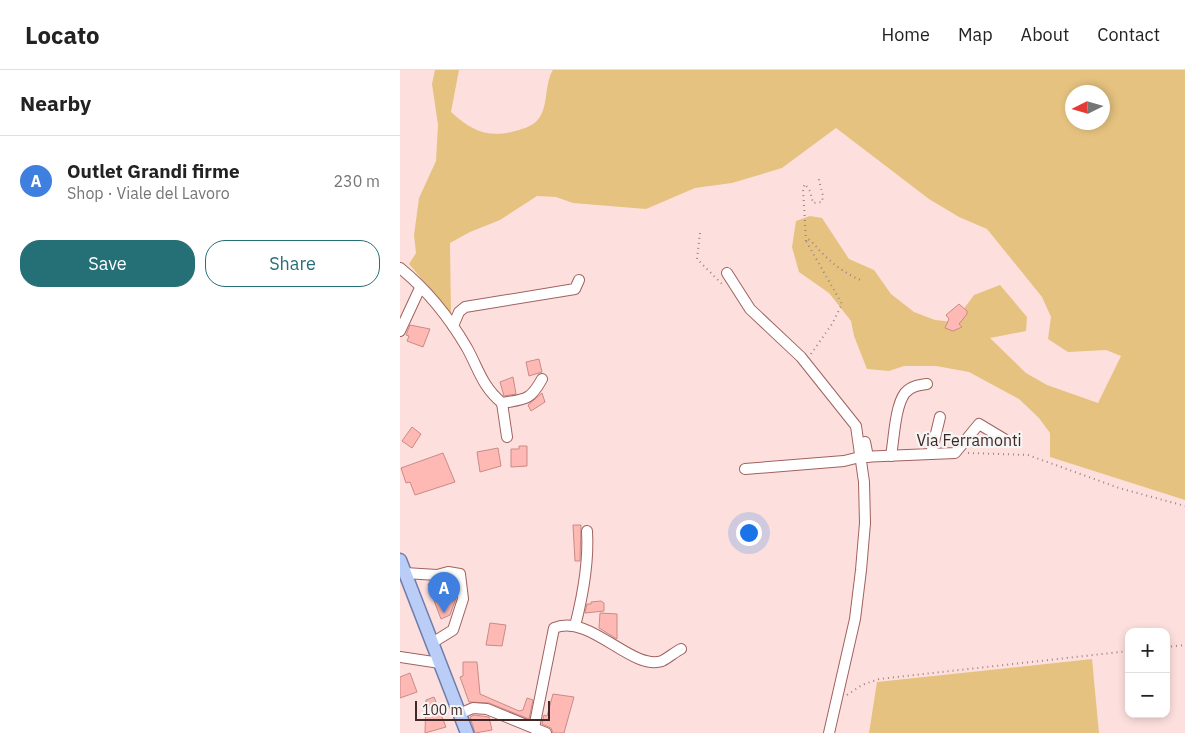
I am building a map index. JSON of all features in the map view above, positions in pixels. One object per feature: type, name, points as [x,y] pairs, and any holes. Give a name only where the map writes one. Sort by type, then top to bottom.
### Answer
[{"type":"main road","points":[[400,560],[467,733]]},
{"type":"street","points":[[400,268],[453,326],[468,350],[484,385],[502,403],[507,437]]},
{"type":"street","points":[[727,273],[750,308],[805,361],[856,426],[864,457]]},
{"type":"street","points":[[453,326],[459,312],[465,307],[575,289],[580,280]]},
{"type":"street","points":[[400,331],[420,288]]},
{"type":"street","points":[[502,403],[524,399],[534,394],[542,379]]},
{"type":"street","points":[[891,456],[897,417],[905,394],[914,386],[927,384]]},
{"type":"street","points":[[931,454],[940,417]]},
{"type":"street","points":[[955,453],[979,424],[1004,439]]},
{"type":"street","points":[[829,733],[855,619],[865,523],[865,442]]},
{"type":"street","name":"Via Ferramonti","points":[[745,469],[844,461],[864,457],[955,453]]},
{"type":"street","points":[[575,626],[582,601],[588,554],[587,531]]},
{"type":"street","points":[[405,573],[436,575],[448,572],[460,574],[463,599],[454,630],[432,643]]},
{"type":"street","points":[[534,728],[554,628],[575,626],[645,660],[660,661],[682,649]]},
{"type":"street","points":[[400,658],[440,662]]},
{"type":"street","points":[[459,714],[473,708],[487,709],[546,733]]},
{"type":"path","points":[[805,361],[832,324],[842,304],[806,241],[803,188],[805,184],[810,191],[813,203],[822,202],[824,196],[818,176]]},
{"type":"path","points":[[700,233],[696,259],[715,280],[729,291]]},
{"type":"path","points":[[806,241],[808,239],[813,242],[843,271],[863,281]]},
{"type":"path","name":"Via Ferramonti","points":[[955,453],[1028,455],[1119,488],[1185,506]]},
{"type":"path","points":[[1170,646],[1185,644]]},
{"type":"path","points":[[836,702],[862,685],[879,678],[1125,651]]},
{"type":"shaded area","points":[[435,70],[459,70],[451,112],[475,129],[491,134],[499,134],[523,129],[537,121],[545,104],[550,75],[553,70],[1185,70],[1185,500],[1050,457],[1050,433],[1039,418],[1019,399],[969,372],[936,366],[904,366],[889,371],[867,369],[854,336],[851,321],[829,293],[799,272],[792,247],[796,221],[810,216],[822,218],[849,259],[874,270],[891,294],[914,312],[935,320],[954,322],[974,295],[1000,285],[1027,317],[1026,331],[990,338],[1026,373],[1047,385],[1098,403],[1121,356],[1106,350],[1068,352],[1048,339],[1051,317],[1042,297],[987,229],[959,217],[929,199],[836,128],[782,168],[732,183],[695,188],[646,209],[573,203],[556,197],[537,196],[500,220],[470,232],[450,243],[451,314],[409,264],[416,253],[414,235],[419,198],[436,161],[438,125],[432,84]]},
{"type":"shaded area","points":[[1092,659],[1099,733],[869,733],[877,682]]},
{"type":"building","points":[[959,304],[967,311],[967,314],[959,324],[962,327],[953,331],[945,328],[949,319],[946,315]]},
{"type":"building","points":[[410,325],[430,329],[423,347],[407,341],[409,336],[406,335]]},
{"type":"building","points":[[539,359],[542,372],[529,376],[526,362]]},
{"type":"building","points":[[513,377],[516,394],[504,396],[500,382]]},
{"type":"building","points":[[542,393],[545,402],[531,411],[528,405]]},
{"type":"building","points":[[412,427],[421,434],[412,448],[402,441]]},
{"type":"building","points":[[519,446],[527,446],[527,466],[511,467],[511,449],[519,449]]},
{"type":"building","points":[[498,448],[501,466],[480,472],[477,452]]},
{"type":"building","points":[[443,453],[455,482],[415,495],[410,482],[406,483],[401,468]]},
{"type":"building","points":[[573,525],[581,525],[580,561],[575,561]]},
{"type":"building","points":[[450,579],[456,598],[450,615],[441,619],[428,584]]},
{"type":"building","points":[[601,601],[604,603],[604,611],[585,613],[587,604]]},
{"type":"building","points":[[600,613],[617,614],[617,639],[599,628]]},
{"type":"building","points":[[490,623],[506,625],[502,646],[486,645]]},
{"type":"building","points":[[463,662],[477,662],[480,694],[519,711],[523,710],[527,698],[533,700],[529,719],[489,703],[469,702],[460,677],[463,676]]},
{"type":"building","points":[[410,673],[417,692],[400,698],[400,677]]},
{"type":"building","points":[[553,694],[574,697],[564,733],[553,733],[551,728],[542,724],[544,715],[547,716]]},
{"type":"building","points":[[434,697],[446,727],[425,733],[426,700]]},
{"type":"building","points":[[474,715],[489,717],[492,730],[475,733],[470,717]]},
{"type":"place","name":"Outlet Grandi firme","points":[[444,613]]}]
